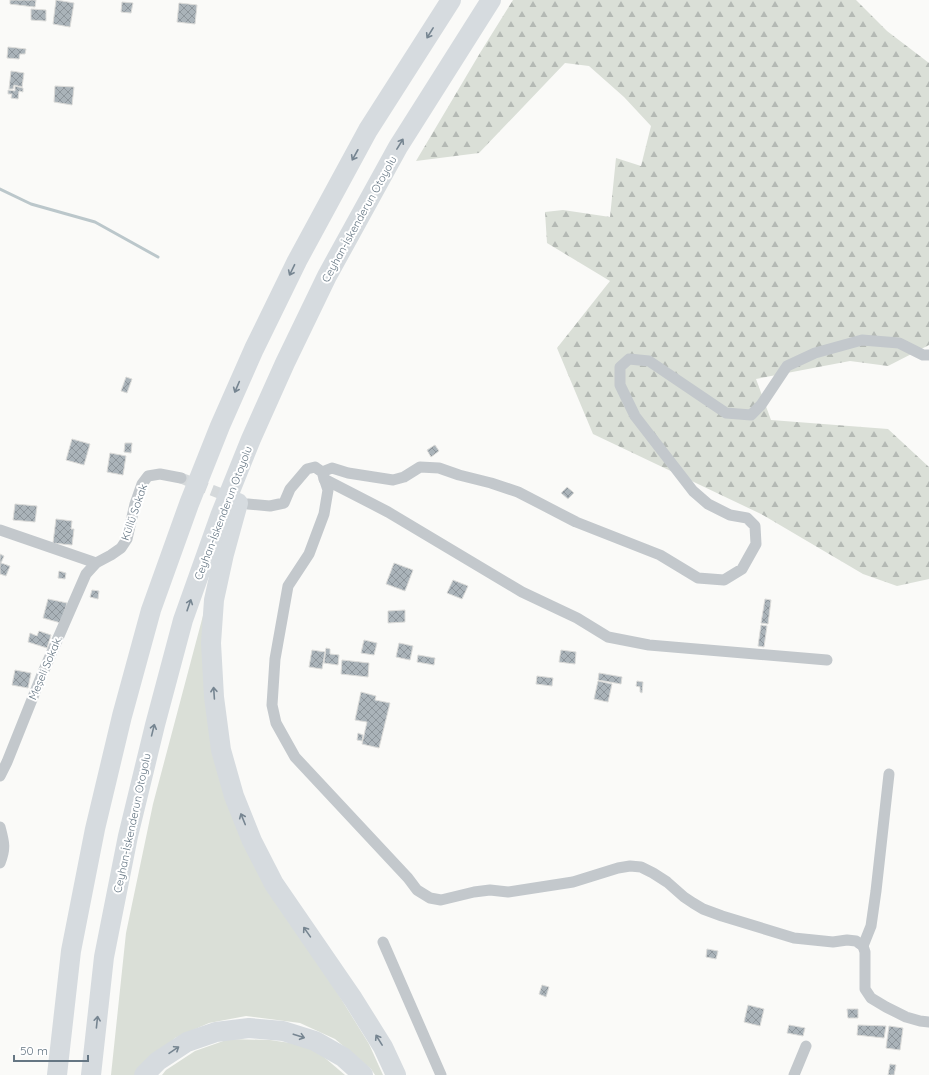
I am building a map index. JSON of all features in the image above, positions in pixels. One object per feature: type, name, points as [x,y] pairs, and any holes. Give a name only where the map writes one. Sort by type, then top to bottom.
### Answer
[{"type":"highway","points":[[54,1075],[71,952],[95,829],[122,716],[151,610],[189,504],[220,426],[254,349],[297,261],[368,130],[451,0]]},
{"type":"highway","name":"Ceyhan-İskenderun Otoyolu","points":[[91,1075],[104,957],[128,836],[155,725],[183,620],[220,516],[251,439],[326,276],[398,147],[490,0]]},
{"type":"highway","points":[[326,276],[262,435],[233,519],[214,600],[211,643],[214,697],[225,763],[234,796],[252,841],[274,884],[353,999],[383,1047],[396,1075]]},
{"type":"highway","points":[[57,1075],[71,952]]},
{"type":"highway","points":[[144,1075],[158,1061],[187,1042],[216,1032],[249,1028],[283,1031],[315,1041],[343,1057],[363,1075]]},
{"type":"street","points":[[323,476],[332,468],[348,473],[393,480],[404,477],[420,467],[439,468],[518,492],[576,522],[660,555],[698,578],[724,580],[742,569],[756,544],[754,526],[748,518],[730,515],[708,504],[693,491],[635,416],[620,385],[620,367],[629,359],[650,361],[726,413],[751,415],[761,405],[787,366],[815,353],[862,340],[899,343],[923,355],[929,355]]},
{"type":"street","points":[[248,504],[270,506],[284,504],[290,490],[307,469],[315,467],[323,476],[388,512],[522,592],[577,618],[608,637],[649,645],[827,660]]},
{"type":"street","name":"Küllü Sokak","points":[[96,562],[111,555],[121,548],[127,539],[135,504],[142,484],[148,476],[160,474],[181,478]]},
{"type":"street","points":[[323,476],[328,490],[324,514],[309,554],[288,586],[275,659],[272,705],[276,723],[294,757],[408,878],[417,890],[430,898],[441,900],[474,892],[490,890],[508,892],[567,883],[618,868],[630,866],[641,867],[667,882],[693,904],[722,916],[794,938],[833,942],[847,940],[856,941],[863,946],[865,952],[865,989],[871,998],[906,1016],[920,1021],[929,1022]]},
{"type":"street","points":[[0,530],[96,562]]},
{"type":"street","name":"Meşeli Sokak.","points":[[0,776],[86,574],[96,562]]},
{"type":"street","points":[[863,946],[871,926],[889,774]]},
{"type":"street","points":[[0,827],[3,837],[4,852],[0,863]]},
{"type":"street","points":[[383,942],[441,1075]]},
{"type":"street","points":[[794,1075],[806,1046]]},
{"type":"green space","points":[[513,0],[856,0],[887,31],[929,63],[929,345],[888,366],[850,361],[756,379],[771,420],[888,429],[929,467],[929,579],[897,586],[863,574],[761,514],[593,434],[557,348],[610,281],[547,243],[545,212],[563,210],[610,217],[616,158],[641,166],[651,126],[624,97],[589,66],[565,63],[479,153],[416,161]]},
{"type":"green space","points":[[205,608],[217,761],[327,976],[369,1044],[383,1075],[375,1075],[371,1069],[335,1039],[300,1023],[246,1016],[209,1023],[175,1038],[136,1075],[111,1075],[126,933],[153,804]]},
{"type":"green space","points":[[229,1039],[270,1040],[311,1046],[345,1075],[162,1075],[166,1070],[195,1051]]},
{"type":"building","points":[[10,0],[36,0],[35,7],[10,4]]},
{"type":"building","points":[[56,0],[74,3],[70,27],[53,24]]},
{"type":"building","points":[[122,2],[133,3],[131,13],[121,12]]},
{"type":"building","points":[[179,3],[197,5],[195,24],[177,22]]},
{"type":"building","points":[[31,9],[46,10],[46,21],[31,20]]},
{"type":"building","points":[[8,47],[26,49],[25,54],[20,54],[19,59],[7,58]]},
{"type":"building","points":[[11,71],[24,73],[22,87],[14,85],[13,89],[9,89]]},
{"type":"building","points":[[15,86],[23,88],[23,92],[19,91],[18,99],[11,98],[12,94],[8,94],[8,90],[15,91]]},
{"type":"building","points":[[55,86],[74,87],[72,105],[54,102]]},
{"type":"building","points":[[126,377],[132,379],[127,393],[121,391]]},
{"type":"building","points":[[72,439],[90,444],[84,465],[66,460]]},
{"type":"building","points":[[125,443],[132,443],[131,453],[124,452]]},
{"type":"building","points":[[435,445],[439,451],[431,457],[427,450]]},
{"type":"building","points":[[110,453],[126,456],[123,475],[107,472]]},
{"type":"building","points":[[567,487],[574,493],[568,499],[561,493]]},
{"type":"building","points":[[15,504],[37,506],[35,522],[13,520]]},
{"type":"building","points":[[56,519],[72,521],[71,529],[74,529],[72,545],[53,543]]},
{"type":"building","points":[[0,554],[4,556],[1,563],[10,566],[6,576],[0,574]]},
{"type":"building","points":[[394,563],[413,570],[405,591],[386,584]]},
{"type":"building","points":[[59,571],[66,573],[65,579],[58,578]]},
{"type":"building","points":[[453,580],[468,586],[462,599],[447,593]]},
{"type":"building","points":[[92,590],[99,591],[98,599],[90,597]]},
{"type":"building","points":[[48,599],[67,603],[61,623],[43,618]]},
{"type":"building","points":[[765,599],[771,600],[768,624],[761,623]]},
{"type":"building","points":[[405,610],[405,622],[388,623],[388,611]]},
{"type":"building","points":[[761,625],[767,626],[764,647],[758,646]]},
{"type":"building","points":[[39,631],[51,635],[47,648],[28,642],[30,633],[37,636]]},
{"type":"building","points":[[364,640],[377,643],[374,655],[361,653]]},
{"type":"building","points":[[399,643],[413,646],[410,660],[396,657]]},
{"type":"building","points":[[326,648],[330,649],[330,654],[339,655],[338,665],[324,663]]},
{"type":"building","points":[[312,650],[325,652],[322,669],[309,667]]},
{"type":"building","points":[[561,650],[576,652],[575,664],[559,662]]},
{"type":"building","points":[[418,655],[435,658],[434,665],[417,662]]},
{"type":"building","points":[[342,660],[369,663],[368,677],[341,674]]},
{"type":"building","points":[[15,670],[31,673],[28,688],[12,685]]},
{"type":"building","points":[[599,673],[622,677],[621,684],[598,680]]},
{"type":"building","points":[[537,676],[553,678],[552,686],[536,684]]},
{"type":"building","points":[[598,681],[612,684],[608,702],[594,699]]},
{"type":"building","points":[[637,681],[643,682],[642,693],[640,692],[640,687],[636,686]]},
{"type":"building","points":[[361,692],[376,696],[375,700],[390,703],[379,748],[362,744],[367,722],[355,720]]},
{"type":"building","points":[[358,733],[363,735],[362,741],[357,740]]},
{"type":"building","points":[[707,949],[718,951],[716,959],[706,957]]},
{"type":"building","points":[[542,985],[549,987],[546,997],[539,994]]},
{"type":"building","points":[[748,1005],[764,1009],[760,1026],[744,1022]]},
{"type":"building","points":[[847,1009],[858,1009],[858,1018],[848,1018]]},
{"type":"building","points":[[789,1025],[805,1028],[803,1036],[787,1033]]},
{"type":"building","points":[[858,1025],[886,1026],[884,1038],[857,1035]]},
{"type":"building","points":[[889,1026],[903,1028],[900,1050],[886,1048]]},
{"type":"building","points":[[890,1064],[896,1065],[894,1075],[888,1075]]},
{"type":"waterway","points":[[0,189],[31,204],[95,222],[158,257]]},
{"type":"tunnel","points":[[181,478],[232,498]]}]
